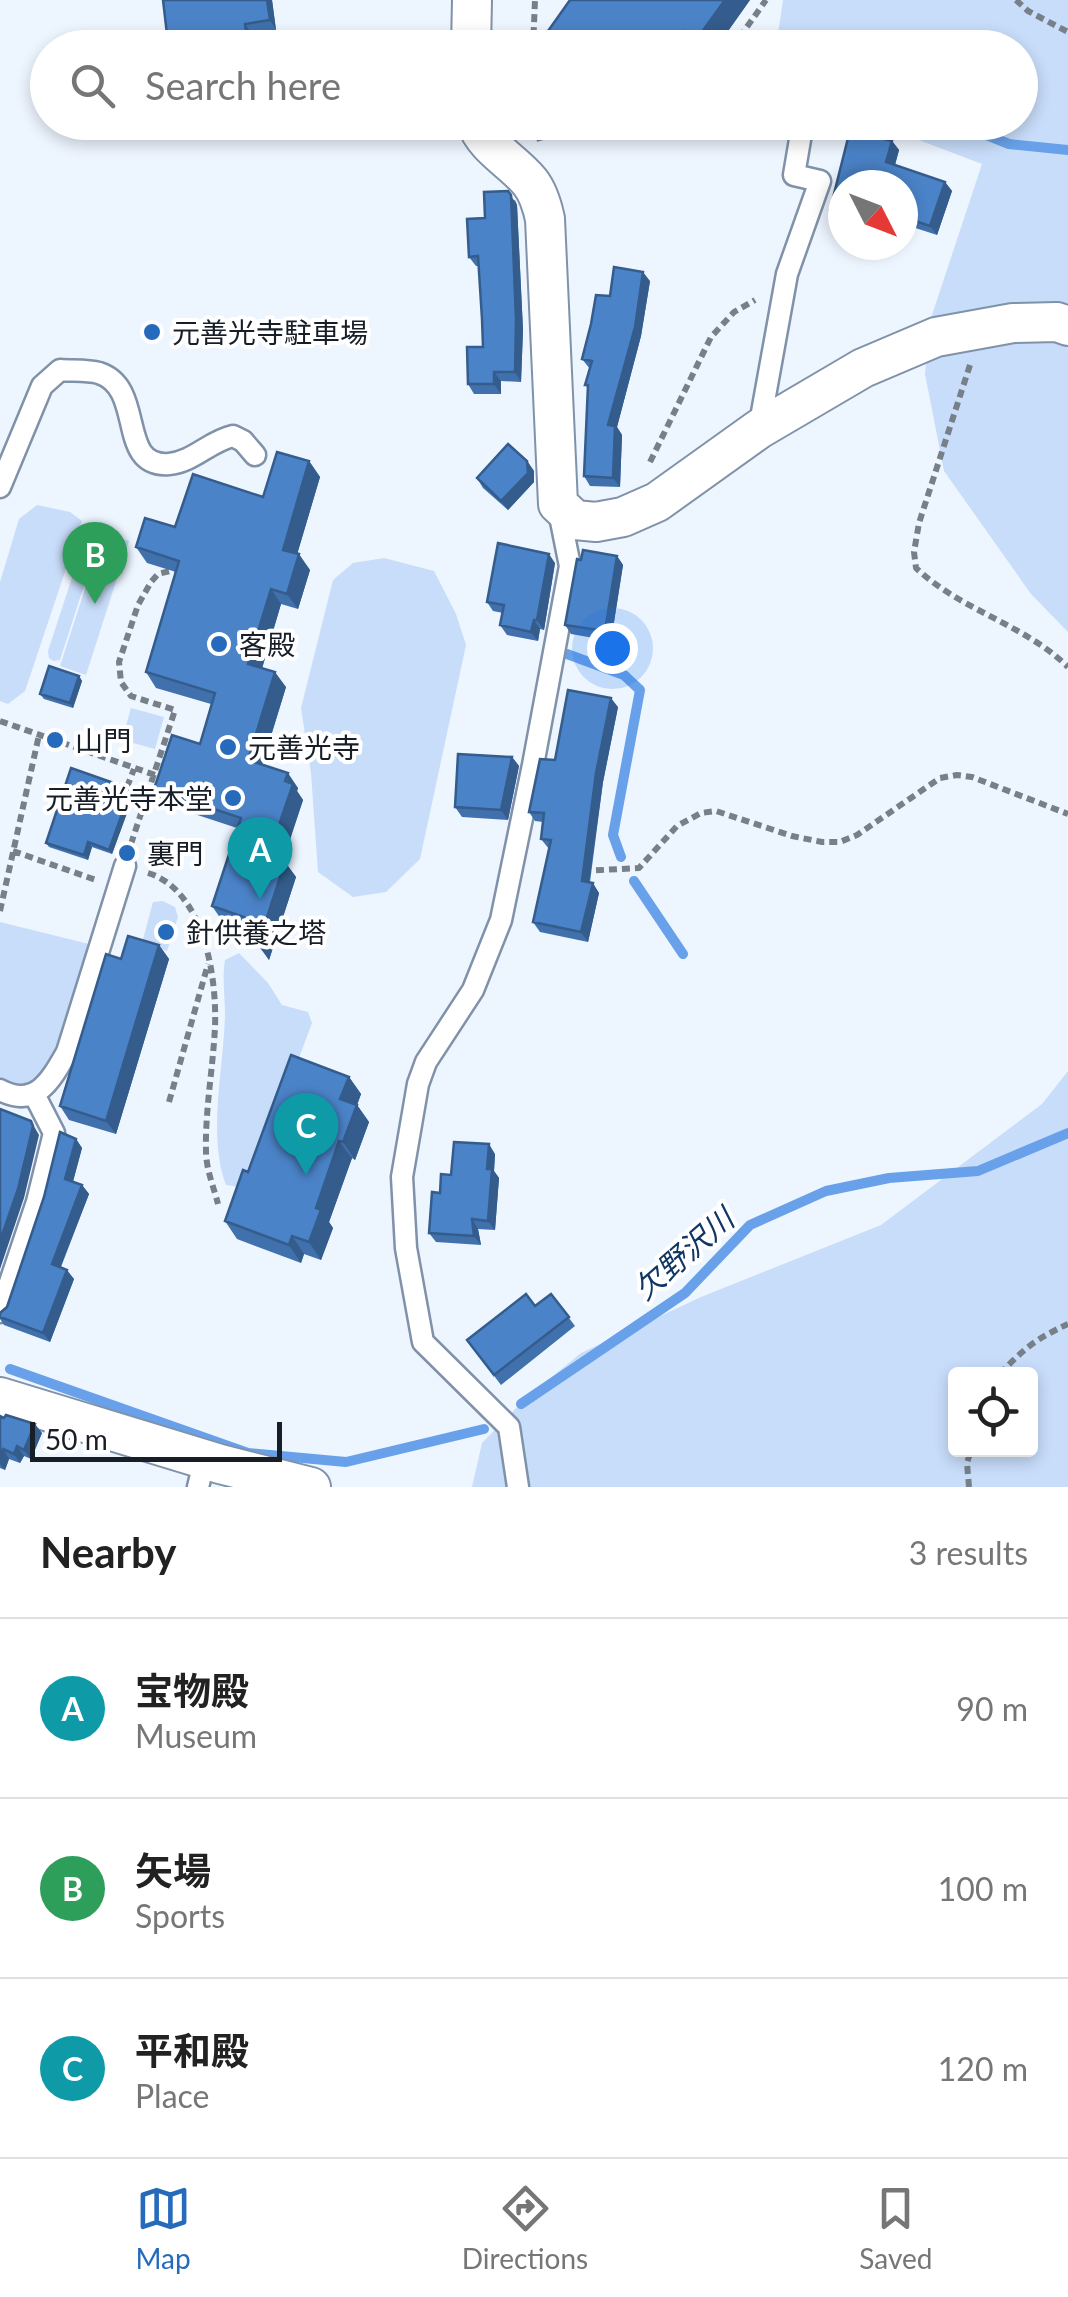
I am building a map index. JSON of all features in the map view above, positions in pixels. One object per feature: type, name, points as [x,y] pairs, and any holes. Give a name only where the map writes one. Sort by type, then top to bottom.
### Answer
[{"type":"street","points":[[471,30],[472,0]]},
{"type":"street","points":[[486,140],[530,182],[542,202],[558,504],[575,520],[596,522],[623,517],[657,502],[759,428],[862,368],[936,337],[1013,322],[1057,322],[1068,326]]},
{"type":"street","points":[[0,1398],[202,1473],[311,1487]]},
{"type":"lane","points":[[759,428],[787,274],[820,182],[794,174],[801,140]]},
{"type":"lane","points":[[0,487],[42,386],[60,370],[99,373],[117,383],[126,399],[137,447],[147,459],[177,462],[219,439],[233,436],[243,441],[254,455]]},
{"type":"lane","points":[[518,1487],[509,1427],[423,1342],[406,1248],[402,1177],[418,1084],[426,1062],[473,990],[501,917],[570,566],[558,504]]},
{"type":"lane","points":[[0,1090],[16,1097],[34,1094],[53,1077],[67,1052],[124,866]]},
{"type":"lane","points":[[0,1312],[37,1202],[54,1133],[34,1094]]},
{"type":"path","points":[[534,30],[536,0]]},
{"type":"path","points":[[745,30],[766,0]]},
{"type":"path","points":[[1016,0],[1068,32]]},
{"type":"path","points":[[648,466],[710,337],[734,312],[749,306],[787,274]]},
{"type":"path","points":[[971,363],[919,524],[914,552],[916,568],[946,592],[1040,643],[1068,667]]},
{"type":"path","points":[[179,556],[174,570],[158,574],[151,582],[138,605],[119,662],[121,682],[131,696],[175,710],[124,866],[158,876],[186,898],[200,928],[209,962],[215,1024],[206,1156],[218,1204]]},
{"type":"path","points":[[0,721],[165,778]]},
{"type":"path","points":[[0,912],[39,735]]},
{"type":"path","points":[[127,787],[134,769]]},
{"type":"path","points":[[567,872],[639,868],[684,820],[716,811],[792,836],[840,842],[940,778],[957,775],[972,777],[1068,814]]},
{"type":"path","points":[[12,851],[118,888]]},
{"type":"path","points":[[169,1102],[209,962]]},
{"type":"path","points":[[1006,1367],[1035,1340],[1068,1324]]},
{"type":"path","points":[[969,1457],[969,1487]]},
{"type":"shaded area","points":[[783,0],[1068,0],[1068,632],[1031,594],[944,471],[925,374],[930,321],[982,164],[919,140],[1038,140],[1038,30],[779,30]]},
{"type":"shaded area","points":[[37,505],[70,512],[82,521],[25,691],[8,704],[0,701],[0,582],[19,519]]},
{"type":"shaded area","points":[[103,533],[129,541],[86,675],[60,666]]},
{"type":"shaded area","points":[[89,535],[98,542],[60,660],[53,661],[48,651]]},
{"type":"shaded area","points":[[384,558],[434,571],[456,614],[466,645],[420,859],[386,892],[353,897],[318,872],[311,773],[301,708],[333,580],[353,563]]},
{"type":"shaded area","points":[[131,708],[164,717],[155,749],[122,740]]},
{"type":"shaded area","points":[[163,901],[175,907],[178,917],[167,951],[142,943],[153,902]]},
{"type":"shaded area","points":[[0,922],[89,944],[49,1068],[33,1086],[9,1087],[0,1081]]},
{"type":"shaded area","points":[[239,953],[268,983],[282,1005],[308,1012],[312,1023],[257,1170],[241,1187],[226,1185],[220,1165],[217,1123],[225,960]]},
{"type":"shaded area","points":[[1068,1071],[1068,1487],[472,1487],[482,1443],[525,1399],[581,1353],[701,1297],[881,1225],[1042,1104]]},
{"type":"building","points":[[163,0],[267,0],[270,20],[245,24],[246,30],[166,30]]},
{"type":"building","points":[[570,0],[725,0],[703,30],[549,30]]},
{"type":"building","points":[[848,140],[892,141],[886,162],[910,170],[840,170]]},
{"type":"building","points":[[918,173],[945,182],[930,226],[918,222]]},
{"type":"building","points":[[508,191],[516,320],[515,372],[494,372],[494,384],[468,384],[467,347],[483,347],[478,256],[469,257],[467,219],[485,218],[484,192]]},
{"type":"building","points":[[614,267],[643,272],[635,327],[608,425],[615,426],[613,478],[584,476],[585,385],[592,361],[582,359],[596,295],[610,296]]},
{"type":"building","points":[[508,444],[527,461],[528,473],[501,501],[477,478]]},
{"type":"building","points":[[277,452],[309,461],[283,550],[299,554],[287,594],[271,589],[248,664],[275,672],[248,760],[288,773],[285,781],[293,784],[268,857],[285,862],[258,945],[244,917],[212,906],[241,818],[154,789],[172,735],[200,744],[215,693],[146,672],[179,561],[136,547],[145,518],[175,527],[193,474],[263,497]]},
{"type":"building","points":[[498,543],[549,554],[537,620],[531,632],[500,625],[504,605],[487,602]]},
{"type":"building","points":[[583,550],[617,556],[605,631],[565,625],[577,559],[581,560]]},
{"type":"building","points":[[49,666],[79,676],[70,703],[40,694]]},
{"type":"building","points":[[568,690],[611,698],[596,773],[582,881],[593,883],[581,932],[533,922],[551,840],[541,839],[544,813],[529,812],[540,759],[555,760]]},
{"type":"building","points":[[458,754],[512,757],[501,810],[455,807]]},
{"type":"building","points":[[71,768],[131,789],[109,850],[88,842],[84,855],[46,843]]},
{"type":"building","points":[[128,936],[159,945],[106,1121],[60,1106],[106,954],[121,959]]},
{"type":"building","points":[[291,1055],[349,1077],[340,1099],[357,1105],[343,1142],[339,1141],[309,1242],[292,1236],[289,1245],[225,1221],[243,1170],[248,1172]]},
{"type":"building","points":[[0,1109],[31,1121],[33,1126],[0,1241]]},
{"type":"building","points":[[60,1132],[76,1139],[65,1179],[82,1185],[52,1264],[67,1270],[43,1333],[0,1317],[0,1313],[7,1307],[44,1197]]},
{"type":"building","points":[[454,1142],[489,1144],[487,1169],[492,1169],[488,1221],[472,1219],[474,1236],[429,1233],[432,1192],[440,1193],[441,1174],[451,1175]]},
{"type":"building","points":[[526,1294],[535,1306],[551,1294],[569,1317],[494,1375],[467,1340]]},
{"type":"building","points":[[0,1416],[35,1424],[24,1450],[17,1446],[14,1454],[3,1449],[0,1456]]},
{"type":"waterway","points":[[999,140],[1068,150]]},
{"type":"waterway","points":[[567,654],[624,675],[640,690],[613,835],[621,857]]},
{"type":"waterway","points":[[634,881],[683,954]]},
{"type":"waterway","name":"欠野沢川","points":[[521,1404],[685,1293],[750,1225],[826,1191],[889,1178],[978,1171],[1068,1133]]},
{"type":"waterway","name":"欠野沢川","points":[[10,1369],[248,1453],[346,1462],[484,1429]]},
{"type":"place","name":"元善光寺駐車場","points":[[152,332]]},
{"type":"place","name":"矢場","points":[[95,604]]},
{"type":"place","name":"客殿","points":[[219,644]]},
{"type":"place","name":"山門","points":[[55,740]]},
{"type":"place","name":"元善光寺","points":[[228,747]]},
{"type":"place","name":"元善光寺本堂","points":[[233,798]]},
{"type":"place","name":"裏門","points":[[127,853]]},
{"type":"place","name":"宝物殿","points":[[260,899]]},
{"type":"place","name":"針供養之塔","points":[[166,932]]},
{"type":"place","name":"平和殿","points":[[306,1175]]}]
